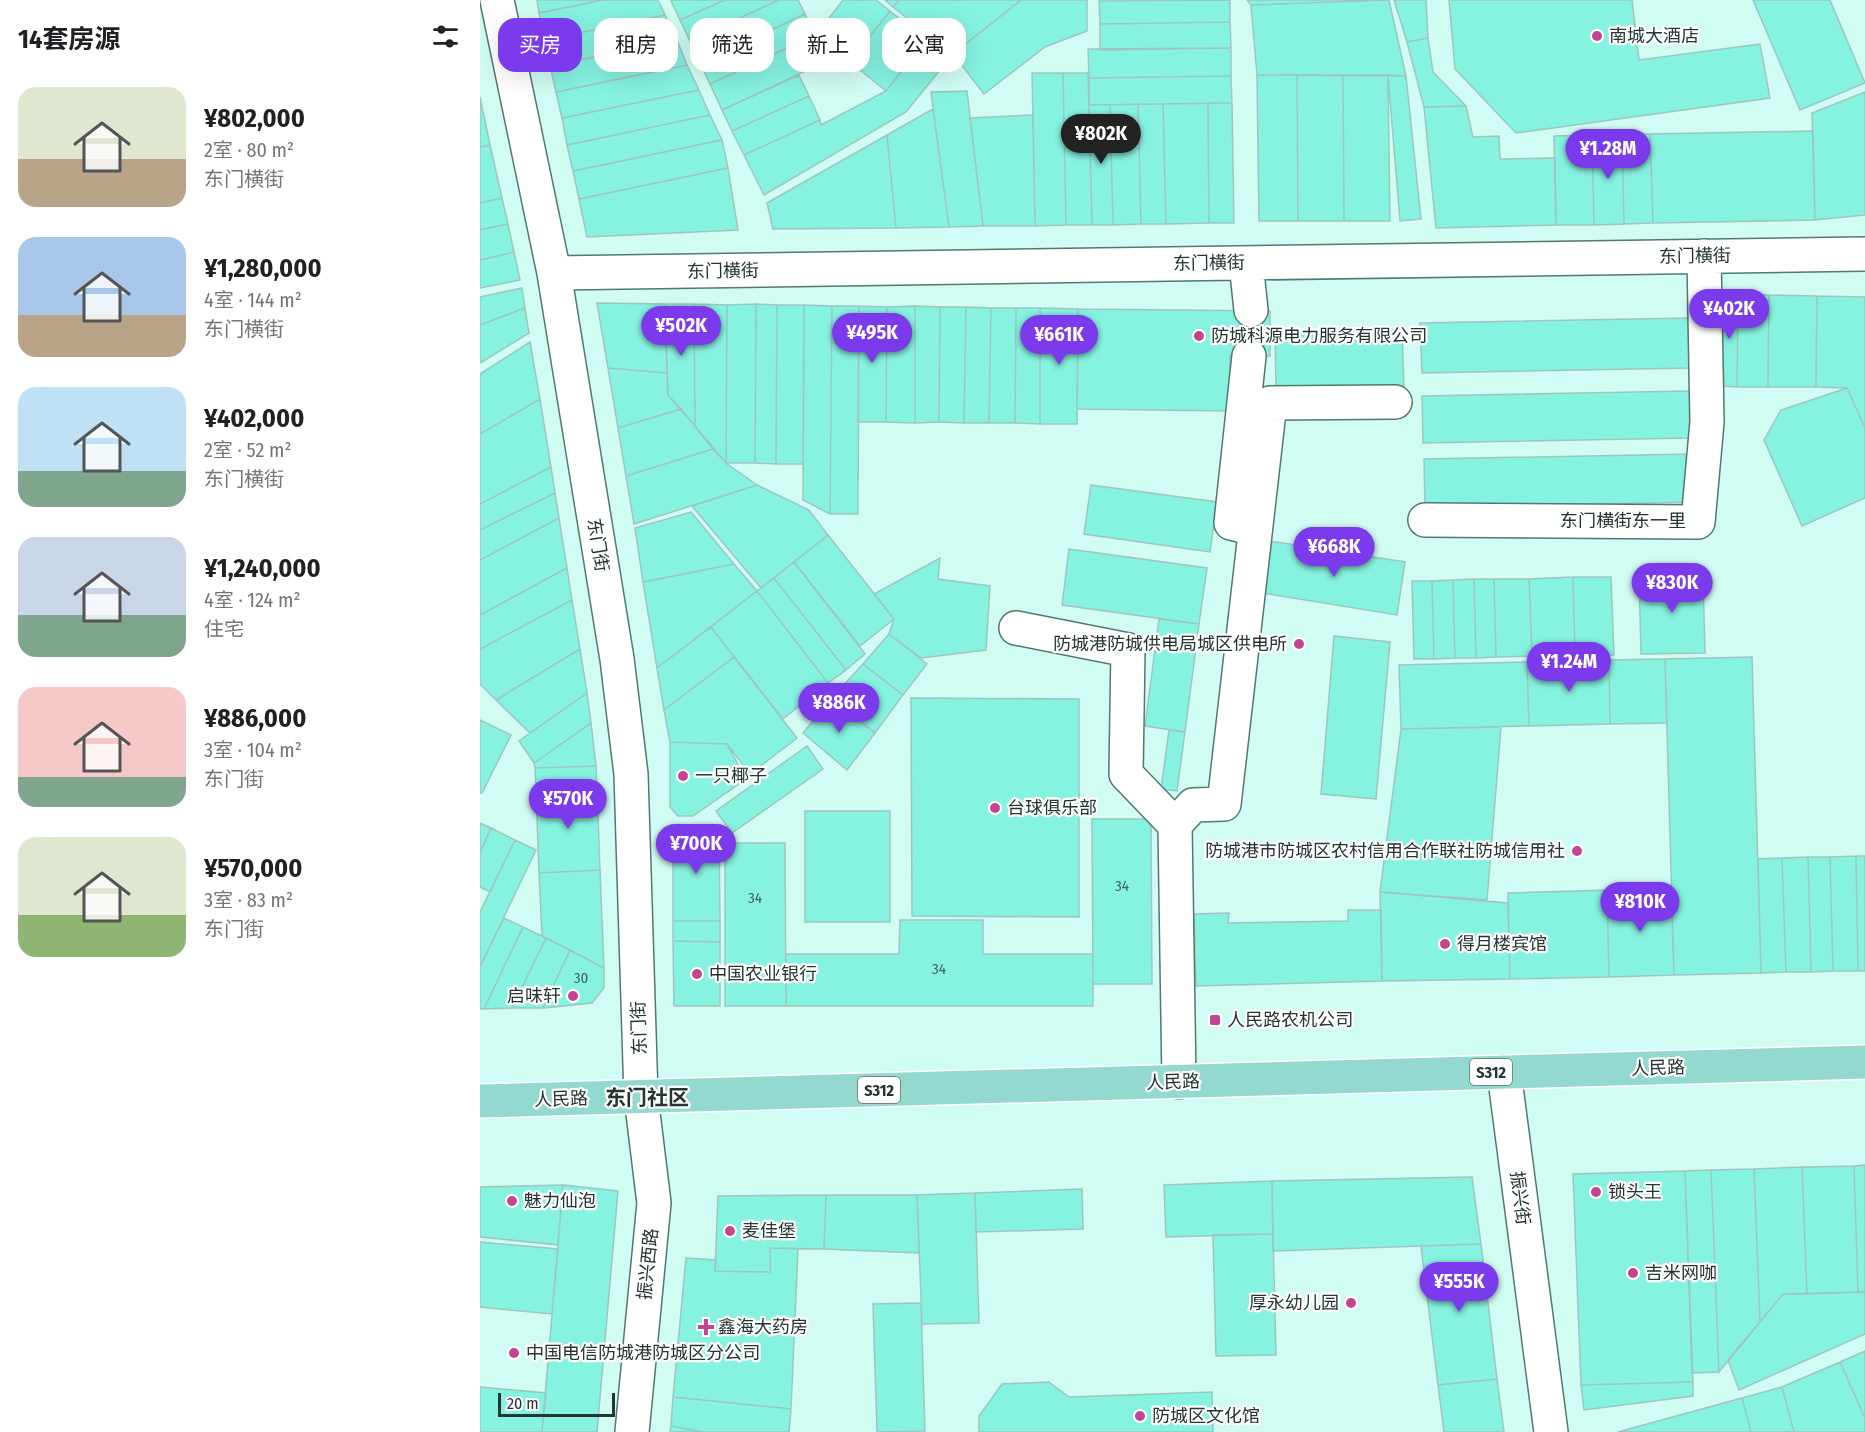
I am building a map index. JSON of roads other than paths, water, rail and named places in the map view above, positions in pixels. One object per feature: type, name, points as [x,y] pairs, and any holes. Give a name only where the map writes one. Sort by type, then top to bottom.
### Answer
[{"type":"main road","name":"人民路","points":[[480,1101],[1865,1062]]},
{"type":"street","name":"东门街","points":[[497,0],[554,273],[617,659],[631,774],[640,1096]]},
{"type":"street","name":"东门横街","points":[[554,273],[1865,254]]},
{"type":"street","name":"东门横街东一里","points":[[1425,520],[1698,522],[1707,422],[1704,256]]},
{"type":"street","points":[[1245,263],[1251,310]]},
{"type":"street","points":[[1249,357],[1231,523],[1255,529]]},
{"type":"street","points":[[1179,1082],[1175,825],[1193,805],[1224,804],[1270,403],[1395,402]]},
{"type":"street","points":[[1016,628],[1128,650],[1126,774],[1175,825]]},
{"type":"street","name":"振兴街","points":[[1504,1072],[1551,1432]]},
{"type":"street","name":"振兴西路","points":[[632,1432],[654,1203],[640,1096]]},
{"type":"place","name":"南城大酒店","points":[[1597,36]]},
{"type":"place","name":"防城科源电力服务有限公司","points":[[1199,336]]},
{"type":"place","name":"防城港防城供电局城区供电所","points":[[1299,644]]},
{"type":"place","name":"一只椰子","points":[[683,776]]},
{"type":"place","name":"台球俱乐部","points":[[995,808]]},
{"type":"place","name":"防城港市防城区农村信用合作联社防城信用社","points":[[1577,851]]},
{"type":"place","name":"得月楼宾馆","points":[[1445,944]]},
{"type":"place","name":"中国农业银行","points":[[697,974]]},
{"type":"place","name":"启味轩","points":[[573,996]]},
{"type":"place","name":"人民路农机公司","points":[[1215,1020]]},
{"type":"place","name":"锁头王","points":[[1596,1192]]},
{"type":"place","name":"魅力仙泡","points":[[512,1201]]},
{"type":"place","name":"麦佳堡","points":[[730,1231]]},
{"type":"place","name":"吉米网咖","points":[[1633,1273]]},
{"type":"place","name":"厚永幼儿园","points":[[1351,1303]]},
{"type":"place","name":"鑫海大药房","points":[[706,1327]]},
{"type":"place","name":"中国电信防城港防城区分公司","points":[[514,1353]]},
{"type":"place","name":"防城区文化馆","points":[[1140,1416]]},
{"type":"district","name":"东门社区","points":[[647,1098]]}]
